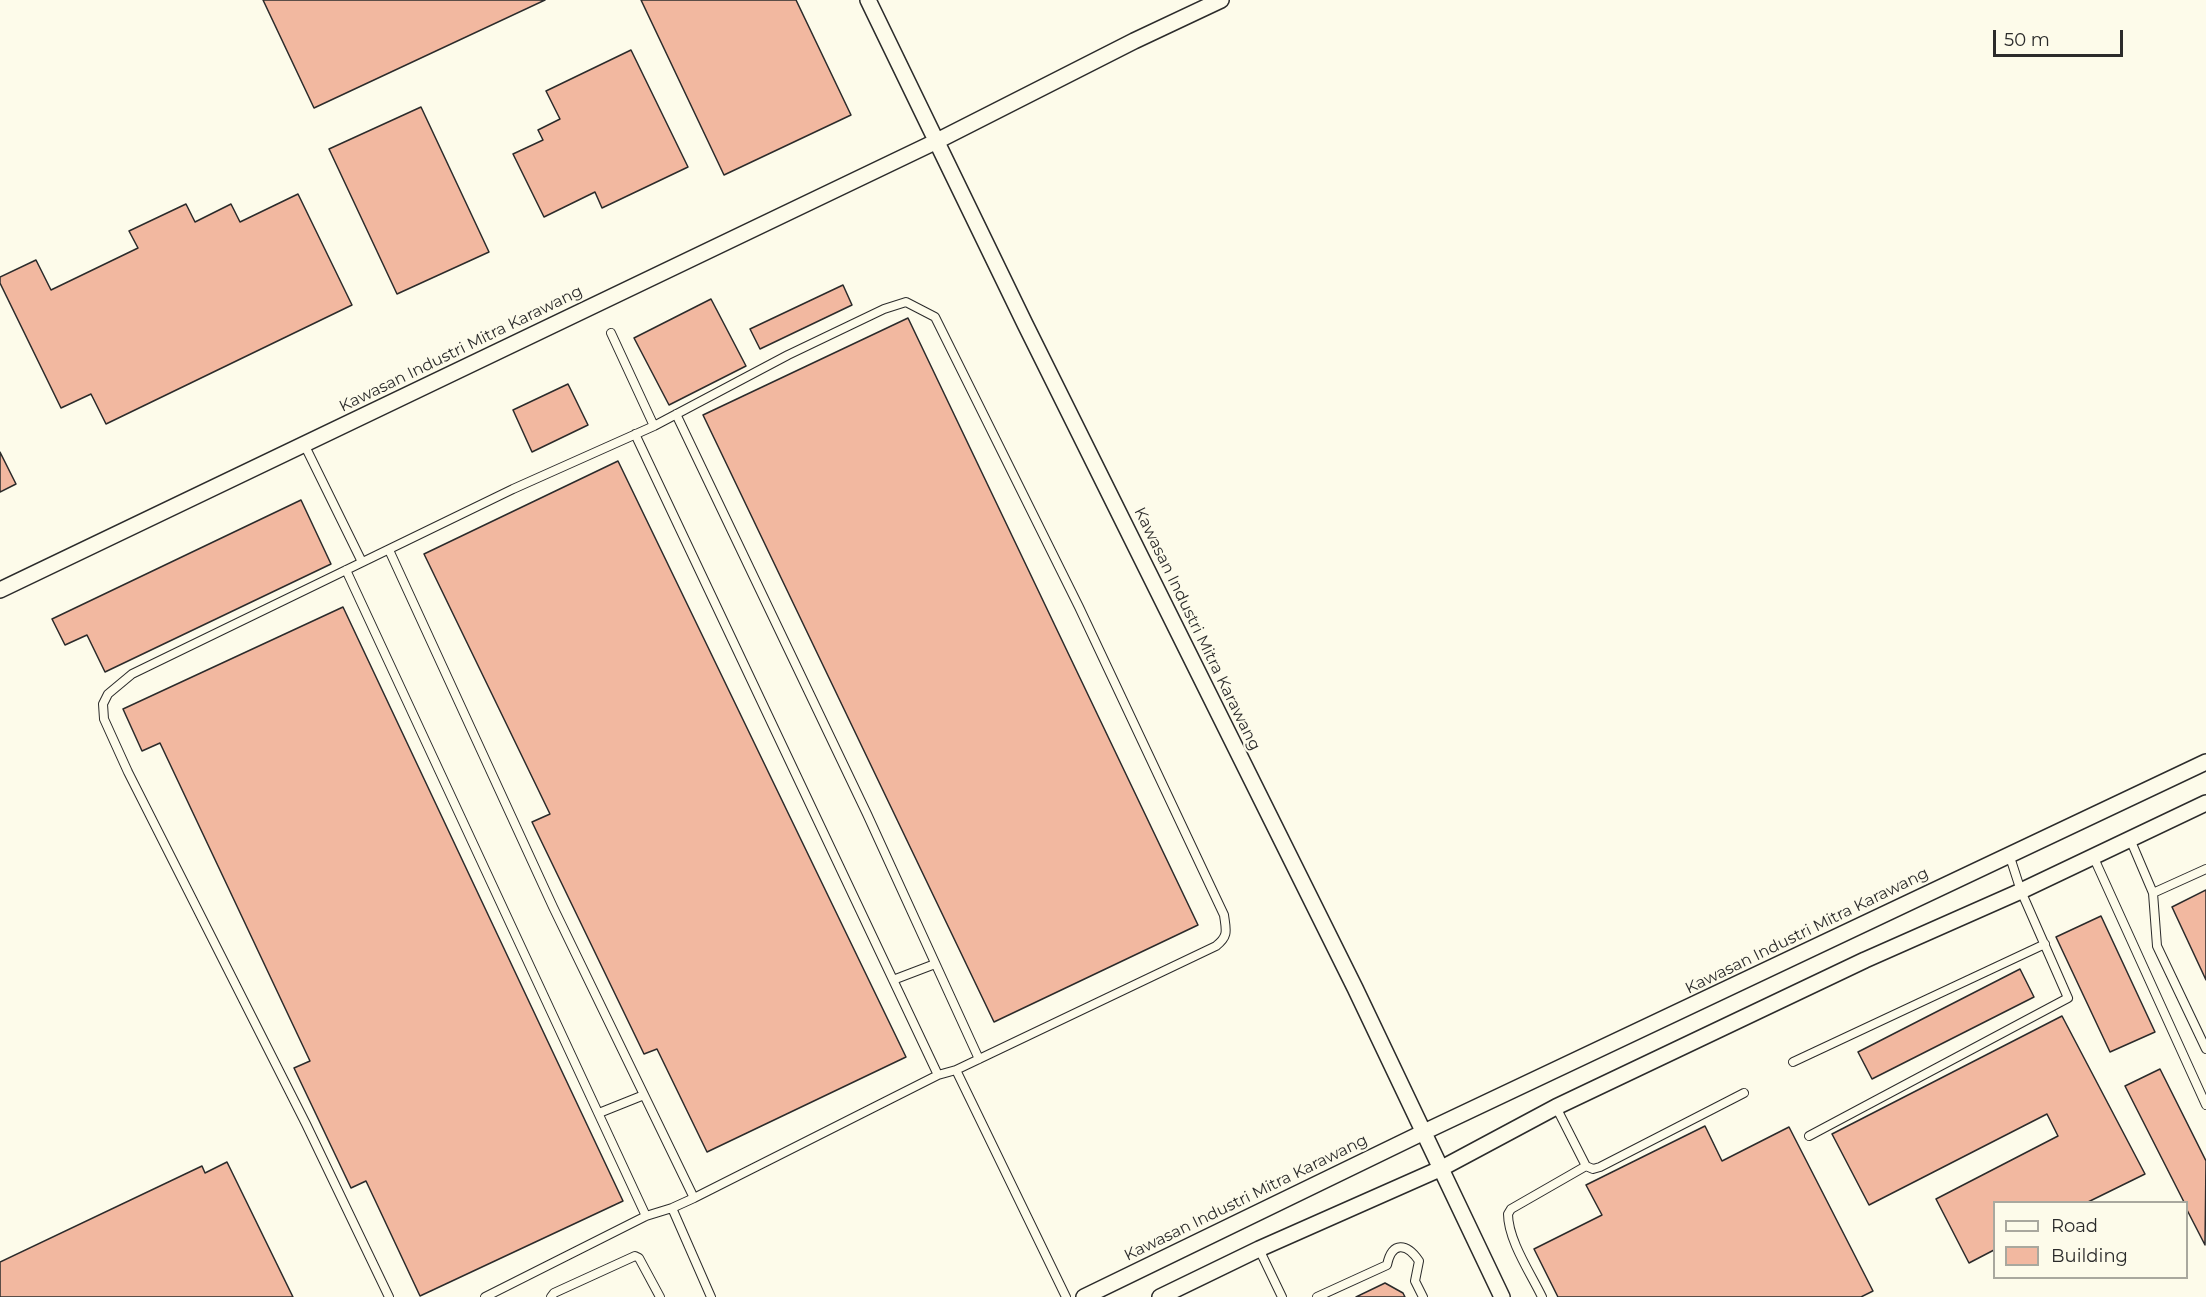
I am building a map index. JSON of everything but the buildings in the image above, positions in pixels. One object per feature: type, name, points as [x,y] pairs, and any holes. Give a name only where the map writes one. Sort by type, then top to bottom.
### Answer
[{"type":"street","name":"Kawasan Industri Mitra Karawang","points":[[868,0],[1025,324],[1350,978],[1424,1132]]},
{"type":"street","name":"Kawasan Industri Mitra Karawang","points":[[0,590],[937,141],[1134,41],[1221,0]]},
{"type":"street","name":"Kawasan Industri Mitra Karawang","points":[[1084,1297],[1424,1132],[2206,762]]},
{"type":"street","points":[[1160,1297],[1259,1248],[1442,1168],[1556,1107],[1865,960],[2021,891],[2206,803]]},
{"type":"street","points":[[1424,1132],[1502,1297]]},
{"type":"lane","points":[[389,1297],[306,1124],[128,772],[104,719],[103,704],[108,694],[132,674],[513,489],[654,426],[788,355],[884,309],[906,302],[935,316],[1078,608],[1224,915],[1226,933],[1223,940],[1216,946],[956,1070],[938,1075],[694,1198],[646,1216],[485,1297]]},
{"type":"lane","points":[[611,333],[654,426]]},
{"type":"lane","points":[[676,414],[867,814],[979,1059]]},
{"type":"lane","points":[[635,434],[938,1075]]},
{"type":"lane","points":[[304,444],[362,562]]},
{"type":"lane","points":[[389,550],[548,896],[694,1198]]},
{"type":"lane","points":[[346,570],[646,1216]]},
{"type":"lane","points":[[2130,839],[2153,893],[2157,945],[2206,1049]]},
{"type":"lane","points":[[1809,1136],[2068,998],[2021,891],[2009,854]]},
{"type":"lane","points":[[2093,856],[2206,1105]]},
{"type":"lane","points":[[2153,893],[2206,869]]},
{"type":"lane","points":[[1792,1062],[2045,944]]},
{"type":"lane","points":[[893,980],[935,964]]},
{"type":"lane","points":[[956,1070],[1066,1297]]},
{"type":"lane","points":[[1556,1107],[1586,1166],[1593,1169],[1744,1093]]},
{"type":"lane","points":[[599,1113],[644,1095]]},
{"type":"lane","points":[[1542,1297],[1517,1247],[1508,1214],[1511,1209],[1586,1166]]},
{"type":"lane","points":[[672,1208],[711,1297]]},
{"type":"lane","points":[[1317,1297],[1387,1265],[1392,1251],[1399,1247],[1407,1247],[1419,1261],[1415,1281],[1423,1297]]},
{"type":"lane","points":[[1259,1248],[1282,1297]]},
{"type":"lane","points":[[551,1297],[554,1293],[635,1256],[639,1258],[658,1296]]}]
